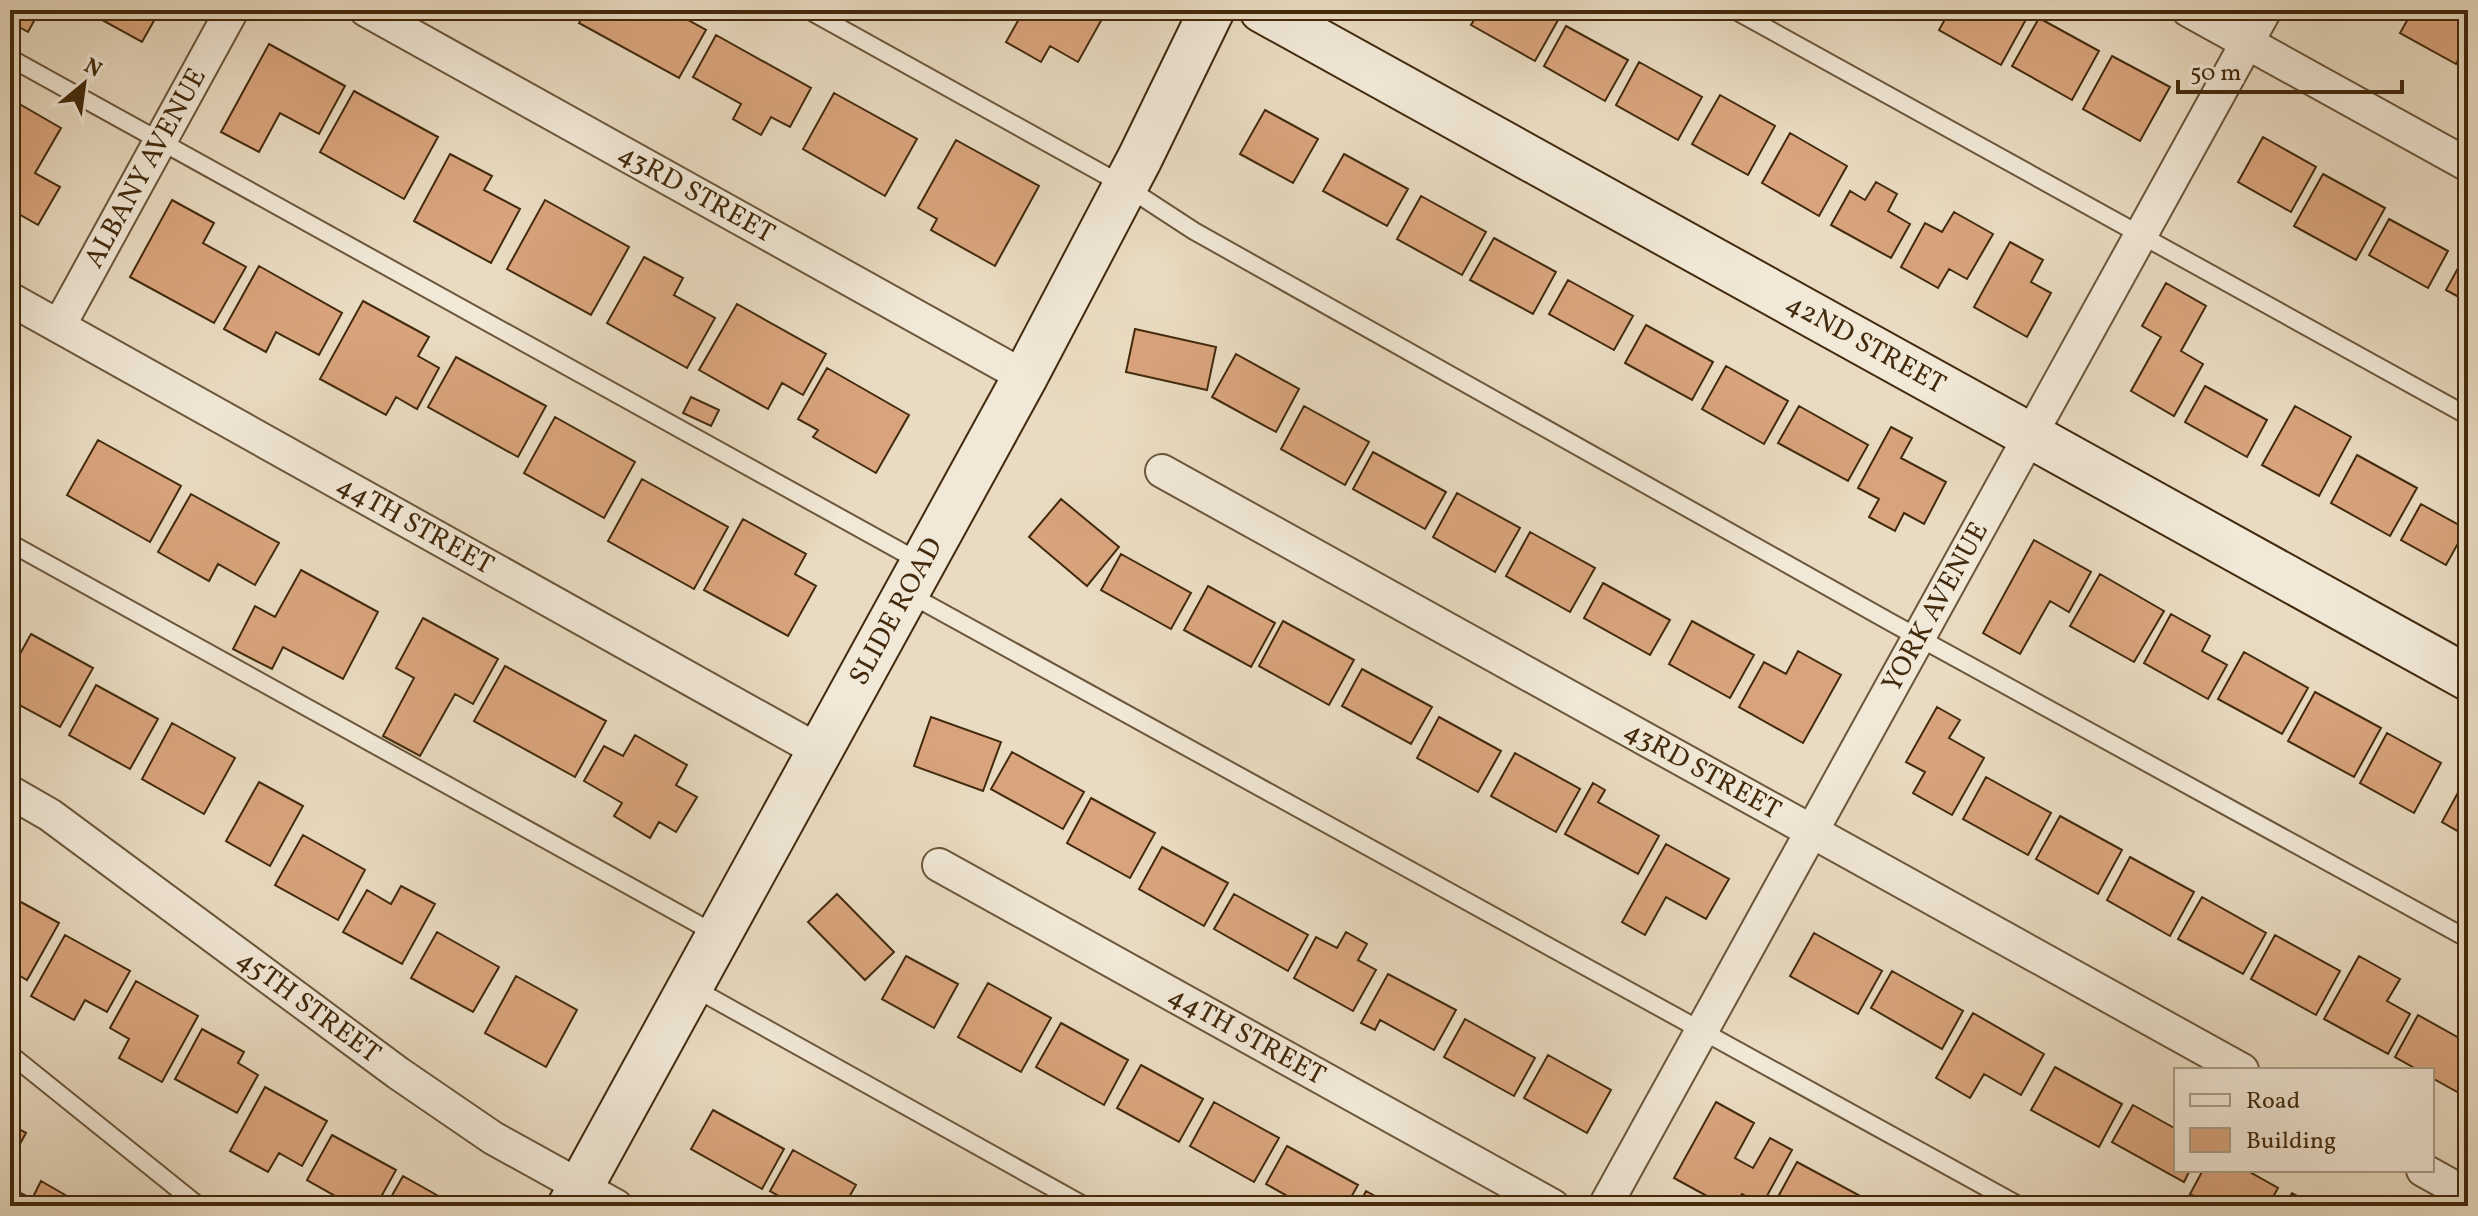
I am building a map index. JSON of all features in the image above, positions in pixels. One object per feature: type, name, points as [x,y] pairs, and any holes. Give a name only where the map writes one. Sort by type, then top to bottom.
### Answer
[{"type":"street","name":"ALBANY AVENUE","points":[[59,326],[232,10]]},
{"type":"street","name":"43RD STREET","points":[[366,10],[1025,377]]},
{"type":"street","name":"SLIDE ROAD","points":[[589,1200],[691,986],[1025,377],[1212,10]]},
{"type":"street","name":"42ND STREET","points":[[1262,10],[2468,678]]},
{"type":"street","points":[[2188,10],[2468,165]]},
{"type":"street","name":"YORK AVENUE","points":[[1605,1206],[2265,10]]},
{"type":"street","name":"44TH STREET","points":[[10,299],[819,751]]},
{"type":"street","name":"43RD STREET","points":[[1162,471],[2238,1068]]},
{"type":"street","name":"45TH STREET","points":[[10,792],[50,815],[398,1073],[589,1200]]},
{"type":"street","name":"44TH STREET","points":[[939,865],[1553,1206]]},
{"type":"street","points":[[2427,1172],[2468,1195]]},
{"type":"lane","points":[[808,10],[1125,186],[1207,239],[1918,638],[2468,939]]},
{"type":"lane","points":[[1734,10],[2468,416]]},
{"type":"lane","points":[[10,58],[160,141],[1702,1030],[2020,1206]]},
{"type":"lane","points":[[10,543],[718,935]]},
{"type":"lane","points":[[691,986],[1085,1206]]},
{"type":"lane","points":[[10,1054],[199,1206]]},
{"type":"building","points":[[10,10],[40,10],[28,32],[10,22]]},
{"type":"building","points":[[84,10],[160,10],[142,42]]},
{"type":"building","points":[[586,10],[670,10],[706,30],[679,78],[579,23]]},
{"type":"building","points":[[1024,10],[1085,10],[1102,19],[1078,62],[1050,46],[1041,62],[1006,42]]},
{"type":"building","points":[[1480,10],[1541,10],[1558,20],[1535,61],[1471,25]]},
{"type":"building","points":[[1950,10],[2030,12],[2001,65],[1939,30]]},
{"type":"building","points":[[2413,10],[2463,10],[2468,13],[2468,42],[2456,64],[2400,33]]},
{"type":"building","points":[[2039,18],[2099,51],[2072,100],[2012,66]]},
{"type":"building","points":[[1566,26],[1628,60],[1605,101],[1544,66]]},
{"type":"building","points":[[716,35],[811,88],[790,127],[771,117],[761,135],[733,119],[741,104],[693,77]]},
{"type":"building","points":[[269,44],[345,86],[319,134],[280,113],[259,152],[221,132]]},
{"type":"building","points":[[2112,56],[2170,87],[2140,141],[2083,109]]},
{"type":"building","points":[[1639,62],[1702,97],[1678,140],[1616,105]]},
{"type":"building","points":[[354,91],[438,137],[404,199],[320,152]]},
{"type":"building","points":[[834,93],[917,139],[885,196],[803,149]]},
{"type":"building","points":[[1720,95],[1775,126],[1748,175],[1692,144]]},
{"type":"building","points":[[16,102],[61,128],[35,173],[60,187],[38,225],[10,209],[10,112]]},
{"type":"building","points":[[1265,110],[1318,139],[1293,183],[1240,154]]},
{"type":"building","points":[[1790,133],[1847,166],[1819,216],[1762,183]]},
{"type":"building","points":[[2263,137],[2316,167],[2291,212],[2238,182]]},
{"type":"building","points":[[956,140],[1039,186],[995,266],[931,230],[937,219],[918,208]]},
{"type":"building","points":[[450,154],[492,176],[484,190],[520,209],[491,263],[414,221]]},
{"type":"building","points":[[1344,154],[1408,189],[1387,226],[1323,191]]},
{"type":"building","points":[[2323,174],[2385,208],[2356,260],[2294,226]]},
{"type":"building","points":[[1876,182],[1897,194],[1888,211],[1910,224],[1891,258],[1831,225],[1850,191],[1865,200]]},
{"type":"building","points":[[1421,196],[1486,232],[1462,275],[1397,239]]},
{"type":"building","points":[[172,200],[214,223],[203,243],[246,267],[214,323],[130,277]]},
{"type":"building","points":[[545,200],[629,247],[591,315],[507,269]]},
{"type":"building","points":[[1954,212],[1993,234],[1967,279],[1949,269],[1938,288],[1901,267],[1925,223],[1942,232]]},
{"type":"building","points":[[2389,219],[2448,251],[2428,288],[2369,255]]},
{"type":"building","points":[[1494,238],[1556,272],[1533,314],[1470,280]]},
{"type":"building","points":[[2010,242],[2043,260],[2031,282],[2051,293],[2027,337],[1974,307]]},
{"type":"building","points":[[2468,250],[2468,302],[2446,290]]},
{"type":"building","points":[[644,257],[683,278],[674,295],[715,318],[687,368],[607,323]]},
{"type":"building","points":[[259,266],[342,313],[319,355],[276,332],[266,352],[224,329]]},
{"type":"building","points":[[1568,280],[1633,316],[1614,350],[1549,314]]},
{"type":"building","points":[[2166,283],[2206,306],[2181,351],[2203,364],[2174,416],[2131,391],[2161,337],[2142,326]]},
{"type":"building","points":[[363,301],[429,337],[418,356],[439,368],[417,409],[396,397],[386,415],[320,379]]},
{"type":"building","points":[[737,304],[826,354],[803,395],[782,383],[768,409],[699,370]]},
{"type":"building","points":[[1646,325],[1713,362],[1692,400],[1625,363]]},
{"type":"building","points":[[1135,329],[1216,347],[1207,390],[1126,372]]},
{"type":"building","points":[[1236,354],[1299,389],[1276,432],[1212,397]]},
{"type":"building","points":[[456,357],[546,406],[518,457],[428,407]]},
{"type":"building","points":[[1726,366],[1788,401],[1764,444],[1702,409]]},
{"type":"building","points":[[827,368],[909,415],[876,473],[813,437],[818,430],[798,419]]},
{"type":"building","points":[[2205,386],[2267,420],[2247,457],[2185,422]]},
{"type":"building","points":[[691,397],[719,410],[711,426],[683,413]]},
{"type":"building","points":[[1304,406],[1369,442],[1345,485],[1281,449]]},
{"type":"building","points":[[1799,406],[1868,445],[1848,481],[1778,443]]},
{"type":"building","points":[[2295,406],[2351,437],[2319,496],[2262,465]]},
{"type":"building","points":[[555,417],[635,462],[604,518],[524,473]]},
{"type":"building","points":[[1891,427],[1912,438],[1901,458],[1946,482],[1924,524],[1904,513],[1895,531],[1869,517],[1879,499],[1858,488]]},
{"type":"building","points":[[98,440],[181,486],[150,542],[67,495]]},
{"type":"building","points":[[1373,452],[1446,492],[1425,529],[1353,489]]},
{"type":"building","points":[[2357,455],[2417,488],[2390,536],[2331,503]]},
{"type":"building","points":[[642,479],[728,527],[694,589],[608,541]]},
{"type":"building","points":[[1457,493],[1520,528],[1495,572],[1433,537]]},
{"type":"building","points":[[191,494],[279,543],[255,585],[218,564],[209,581],[158,552]]},
{"type":"building","points":[[1061,499],[1119,547],[1087,586],[1029,537]]},
{"type":"building","points":[[2421,504],[2466,529],[2446,565],[2401,540]]},
{"type":"building","points":[[743,519],[806,554],[795,574],[816,586],[788,636],[704,590]]},
{"type":"building","points":[[1530,532],[1595,568],[1570,612],[1506,576]]},
{"type":"building","points":[[2034,540],[2091,572],[2069,612],[2050,601],[2020,654],[1983,633]]},
{"type":"building","points":[[1121,554],[1191,593],[1171,629],[1101,590]]},
{"type":"building","points":[[301,570],[378,612],[343,679],[283,647],[272,669],[233,649],[255,606],[275,617]]},
{"type":"building","points":[[2100,574],[2164,611],[2134,662],[2070,626]]},
{"type":"building","points":[[1603,583],[1670,620],[1650,655],[1584,618]]},
{"type":"building","points":[[1208,586],[1275,623],[1251,667],[1184,630]]},
{"type":"building","points":[[2171,614],[2210,636],[2202,651],[2227,665],[2208,699],[2144,663]]},
{"type":"building","points":[[423,618],[498,659],[473,704],[455,694],[420,756],[383,736],[414,678],[396,668]]},
{"type":"building","points":[[1283,621],[1354,660],[1329,705],[1259,666]]},
{"type":"building","points":[[1692,621],[1754,655],[1730,698],[1669,664]]},
{"type":"building","points":[[31,634],[93,668],[60,727],[10,700],[10,672]]},
{"type":"building","points":[[1798,651],[1841,675],[1803,743],[1739,707],[1764,662],[1786,674]]},
{"type":"building","points":[[2244,652],[2308,688],[2282,734],[2218,699]]},
{"type":"building","points":[[505,666],[606,721],[575,777],[474,721]]},
{"type":"building","points":[[1362,669],[1432,707],[1411,744],[1342,706]]},
{"type":"building","points":[[96,685],[158,719],[130,769],[69,735]]},
{"type":"building","points":[[2315,692],[2381,728],[2354,777],[2288,741]]},
{"type":"building","points":[[1937,707],[1960,720],[1949,738],[1984,758],[1952,815],[1913,793],[1925,772],[1906,762]]},
{"type":"building","points":[[931,717],[1001,742],[983,791],[914,766]]},
{"type":"building","points":[[1439,717],[1501,751],[1478,792],[1417,758]]},
{"type":"building","points":[[172,723],[235,758],[204,814],[142,779]]},
{"type":"building","points":[[2387,733],[2441,763],[2414,813],[2360,783]]},
{"type":"building","points":[[635,735],[687,765],[676,785],[697,797],[676,832],[659,822],[650,838],[614,816],[622,803],[584,781],[604,746],[623,756]]},
{"type":"building","points":[[1012,752],[1084,792],[1063,829],[991,789]]},
{"type":"building","points":[[1515,753],[1580,789],[1556,832],[1491,796]]},
{"type":"building","points":[[1986,777],[2051,813],[2028,855],[1963,819]]},
{"type":"building","points":[[2468,777],[2468,837],[2442,822]]},
{"type":"building","points":[[259,782],[303,806],[270,866],[226,841]]},
{"type":"building","points":[[1593,783],[1605,790],[1598,802],[1659,836],[1638,874],[1565,834]]},
{"type":"building","points":[[1091,798],[1155,833],[1130,878],[1067,843]]},
{"type":"building","points":[[2060,816],[2122,850],[2098,894],[2036,859]]},
{"type":"building","points":[[303,835],[365,870],[338,920],[275,885]]},
{"type":"building","points":[[1666,844],[1729,879],[1706,919],[1666,897],[1645,935],[1622,922]]},
{"type":"building","points":[[1162,847],[1228,883],[1204,926],[1139,889]]},
{"type":"building","points":[[2130,857],[2194,892],[2170,936],[2107,900]]},
{"type":"building","points":[[401,886],[435,904],[402,964],[343,932],[367,890],[391,904]]},
{"type":"building","points":[[837,894],[894,952],[865,980],[808,922]]},
{"type":"building","points":[[1234,894],[1308,935],[1288,971],[1214,929]]},
{"type":"building","points":[[10,896],[59,923],[27,980],[10,970]]},
{"type":"building","points":[[2202,897],[2266,933],[2243,974],[2178,939]]},
{"type":"building","points":[[437,932],[499,967],[473,1012],[411,978]]},
{"type":"building","points":[[1346,932],[1367,944],[1358,960],[1376,970],[1353,1011],[1294,978],[1316,937],[1337,948]]},
{"type":"building","points":[[1814,933],[1882,971],[1858,1014],[1790,976]]},
{"type":"building","points":[[65,935],[130,971],[107,1012],[85,1000],[74,1020],[31,996]]},
{"type":"building","points":[[2275,935],[2340,971],[2316,1015],[2251,979]]},
{"type":"building","points":[[906,956],[958,984],[934,1028],[882,999]]},
{"type":"building","points":[[2359,956],[2400,979],[2387,1001],[2410,1014],[2388,1054],[2324,1019]]},
{"type":"building","points":[[1892,971],[1963,1011],[1942,1049],[1871,1008]]},
{"type":"building","points":[[1388,974],[1456,1010],[1434,1050],[1380,1020],[1375,1030],[1361,1023]]},
{"type":"building","points":[[516,976],[577,1010],[546,1067],[485,1033]]},
{"type":"building","points":[[136,981],[198,1016],[162,1082],[119,1058],[129,1039],[110,1028]]},
{"type":"building","points":[[988,983],[1051,1018],[1021,1072],[958,1037]]},
{"type":"building","points":[[1973,1013],[2044,1054],[2021,1095],[1984,1074],[1970,1098],[1936,1078]]},
{"type":"building","points":[[2418,1015],[2468,1043],[2468,1077],[2459,1093],[2434,1079],[2434,1068],[2414,1068],[2395,1057]]},
{"type":"building","points":[[1465,1019],[1535,1058],[1514,1096],[1444,1057]]},
{"type":"building","points":[[1061,1023],[1128,1060],[1104,1105],[1036,1067]]},
{"type":"building","points":[[202,1029],[244,1052],[238,1063],[258,1075],[237,1113],[175,1079]]},
{"type":"building","points":[[1548,1055],[1611,1090],[1587,1133],[1524,1098]]},
{"type":"building","points":[[1141,1065],[1203,1099],[1179,1142],[1117,1108]]},
{"type":"building","points":[[2055,1067],[2122,1104],[2099,1147],[2031,1110]]},
{"type":"building","points":[[265,1087],[327,1121],[302,1166],[279,1153],[268,1172],[230,1151]]},
{"type":"building","points":[[1214,1102],[1279,1138],[1254,1182],[1190,1146]]},
{"type":"building","points":[[1716,1102],[1754,1123],[1735,1158],[1753,1168],[1770,1138],[1792,1150],[1762,1205],[1742,1194],[1735,1206],[1725,1206],[1674,1178]]},
{"type":"building","points":[[2133,1105],[2174,1128],[2174,1172],[2189,1172],[2184,1182],[2112,1142]]},
{"type":"building","points":[[713,1110],[784,1149],[762,1189],[691,1149]]},
{"type":"building","points":[[10,1124],[26,1133],[10,1162]]},
{"type":"building","points":[[332,1135],[396,1170],[376,1206],[353,1206],[307,1180]]},
{"type":"building","points":[[1287,1146],[1358,1185],[1346,1206],[1305,1206],[1266,1184]]},
{"type":"building","points":[[793,1150],[856,1185],[844,1206],[797,1206],[770,1191]]},
{"type":"building","points":[[1797,1162],[1877,1205],[1773,1206]]},
{"type":"building","points":[[2202,1172],[2250,1172],[2278,1188],[2268,1206],[2212,1206],[2190,1194]]},
{"type":"building","points":[[403,1176],[456,1206],[386,1206]]},
{"type":"building","points":[[41,1181],[67,1196],[61,1206],[10,1206],[13,1189],[32,1199]]},
{"type":"building","points":[[1366,1191],[1393,1206],[1358,1206]]},
{"type":"building","points":[[2292,1193],[2315,1206],[2285,1206]]}]
